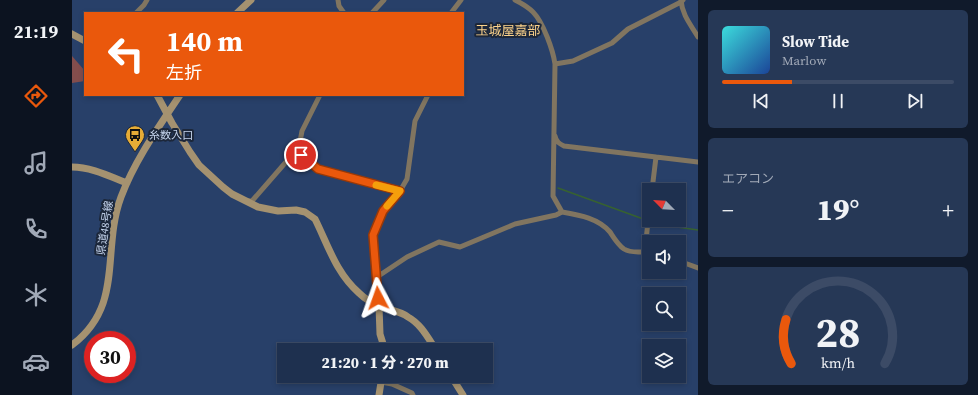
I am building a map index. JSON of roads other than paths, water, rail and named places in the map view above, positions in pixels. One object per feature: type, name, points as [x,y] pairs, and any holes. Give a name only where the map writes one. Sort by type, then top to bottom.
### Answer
[{"type":"street","points":[[137,12],[147,0]]},
{"type":"street","points":[[238,12],[251,0]]},
{"type":"street","points":[[338,0],[339,6],[343,12]]},
{"type":"street","points":[[373,12],[384,0]]},
{"type":"street","points":[[452,12],[461,0]]},
{"type":"street","points":[[515,0],[532,11],[536,16],[554,58],[553,196],[562,212]]},
{"type":"street","points":[[555,64],[573,61],[612,43],[628,29],[682,1],[684,15],[698,37]]},
{"type":"street","points":[[72,34],[84,40]]},
{"type":"street","points":[[158,96],[167,115],[199,165],[223,187],[232,194],[258,207],[278,211],[296,210],[304,212],[315,219],[335,262],[351,285],[360,294],[379,306],[408,316],[418,324],[432,343]]},
{"type":"street","name":"県道48号線","points":[[72,345],[86,333],[95,322],[104,301],[109,278],[116,216],[119,202],[127,183],[137,162],[179,96]]},
{"type":"street","points":[[320,96],[302,131],[299,147],[301,155],[318,169],[400,191]]},
{"type":"street","points":[[383,343],[380,334],[373,235],[383,211],[400,191],[407,179],[415,121],[428,96]]},
{"type":"street","points":[[554,129],[556,139],[564,146],[698,162]]},
{"type":"street","points":[[246,201],[252,201],[299,147]]},
{"type":"street","points":[[653,183],[656,157]]},
{"type":"street","points":[[72,167],[83,167],[127,183]]},
{"type":"street","points":[[377,277],[407,257],[438,242],[460,247],[515,224],[556,215],[562,212],[584,216],[600,224],[624,249],[634,252],[642,252]]},
{"type":"street","points":[[686,264],[698,268]]},
{"type":"street","points":[[379,395],[380,383]]},
{"type":"street","points":[[390,383],[413,395]]},
{"type":"street","points":[[455,383],[463,395]]},
{"type":"waterway","points":[[558,188],[642,219]]},
{"type":"waterway","points":[[677,227],[698,230]]},
{"type":"place","name":"糸数入口","points":[[135,152]]},
{"type":"district","name":"玉城屋嘉部","points":[[508,30]]}]
